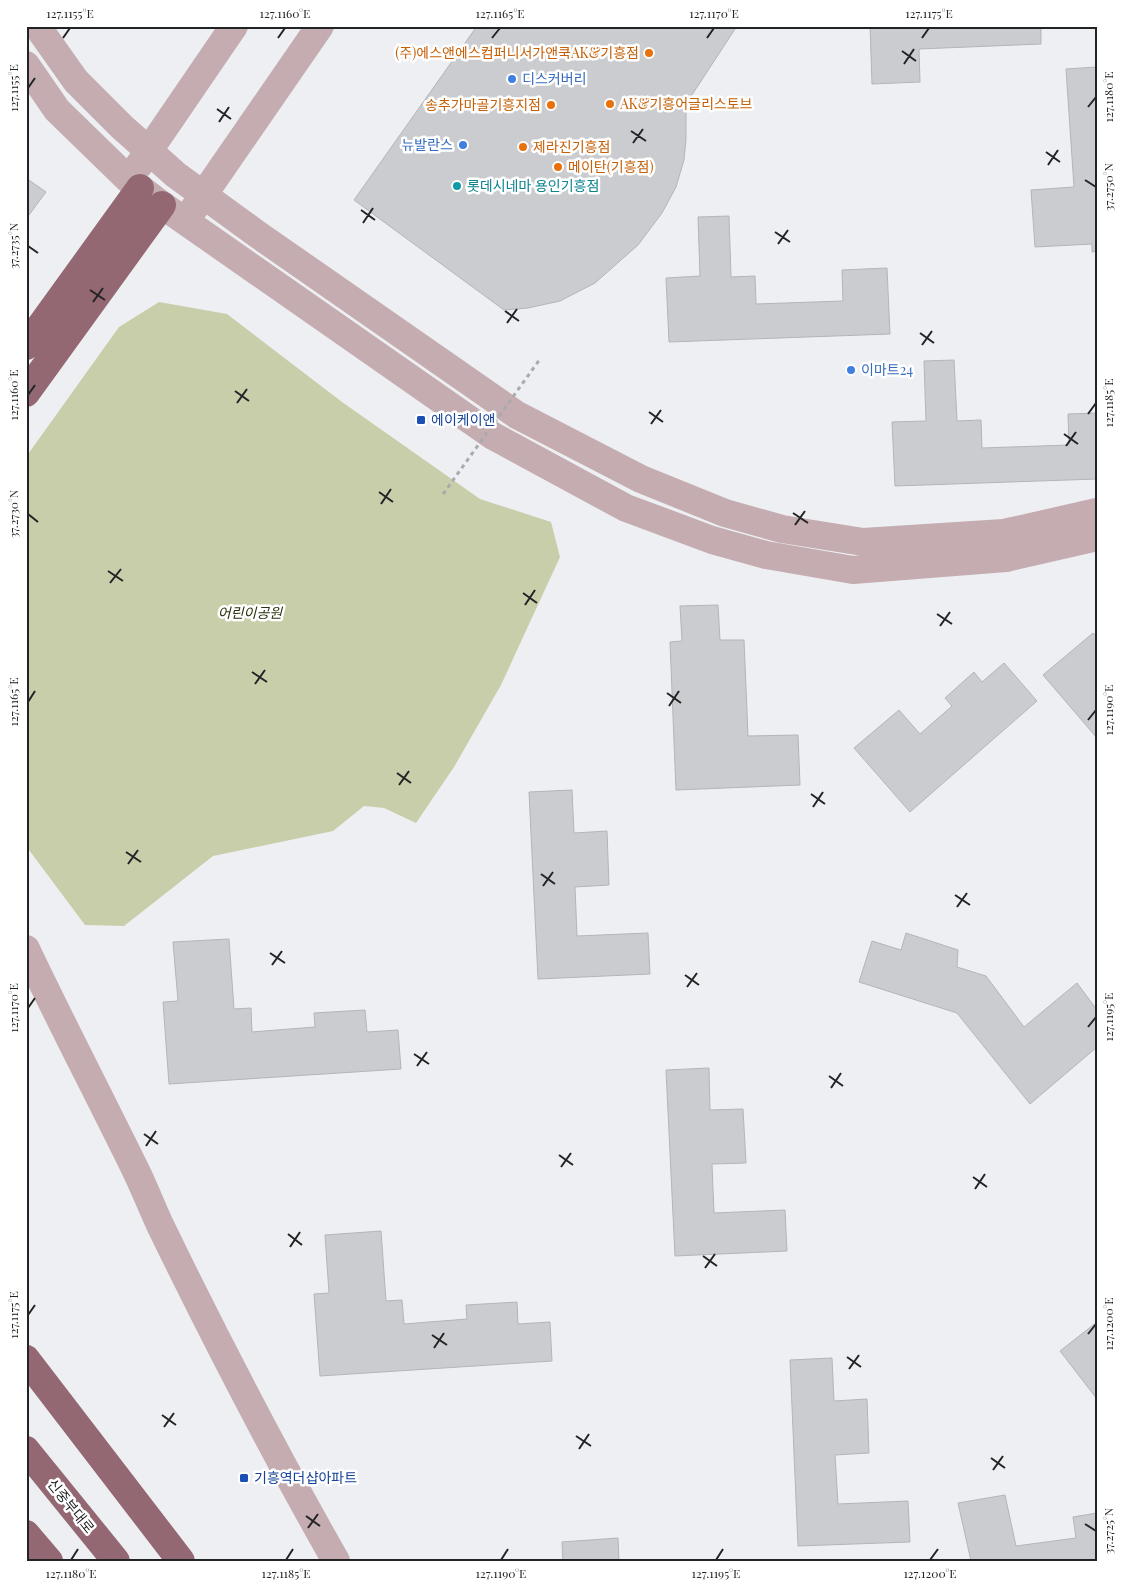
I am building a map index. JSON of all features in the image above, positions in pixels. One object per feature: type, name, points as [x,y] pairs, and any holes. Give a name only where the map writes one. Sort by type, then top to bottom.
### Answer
[{"type":"highway","points":[[26,346],[134,183]]},
{"type":"highway","points":[[26,394],[162,205]]},
{"type":"highway","points":[[26,1360],[181,1561]]},
{"type":"highway","name":"신중부대로","points":[[26,1450],[116,1561]]},
{"type":"highway","points":[[26,1534],[48,1561]]},
{"type":"street","points":[[37,26],[76,82],[122,128],[176,176],[517,415],[641,479],[725,512],[782,529],[863,542],[1004,533],[1097,512]]},
{"type":"street","points":[[134,183],[149,151],[234,26]]},
{"type":"street","points":[[186,221],[320,26]]},
{"type":"street","points":[[26,65],[57,110],[134,183],[162,205],[492,436],[626,508],[712,540],[766,555],[853,570],[1006,558],[1097,537]]},
{"type":"street","points":[[26,948],[138,1176],[160,1225],[253,1411],[336,1561]]},
{"type":"path","points":[[443,494],[540,359]]},
{"type":"green space","name":"어린이공원","points":[[159,302],[227,314],[342,402],[480,499],[551,522],[560,557],[501,685],[454,767],[416,823],[384,808],[364,806],[333,831],[213,856],[124,926],[85,925],[26,846],[26,457],[119,327]]},
{"type":"building","points":[[477,26],[737,26],[686,104],[684,160],[676,187],[662,213],[638,245],[595,283],[560,301],[528,308],[504,310],[354,200]]},
{"type":"building","points":[[870,26],[1041,26],[1041,44],[919,49],[920,82],[872,84]]},
{"type":"building","points":[[1097,67],[1097,251],[1092,252],[1092,244],[1035,247],[1031,190],[1074,187],[1066,69]]},
{"type":"building","points":[[26,178],[46,192],[26,219]]},
{"type":"building","points":[[729,216],[731,277],[755,276],[756,304],[843,301],[842,270],[887,268],[890,334],[669,342],[666,278],[700,276],[698,217]]},
{"type":"building","points":[[954,360],[957,421],[981,420],[982,448],[1069,445],[1068,414],[1097,413],[1097,479],[895,486],[892,422],[926,421],[924,361]]},
{"type":"building","points":[[718,605],[720,640],[744,640],[748,736],[798,735],[800,785],[676,790],[670,642],[682,641],[680,606]]},
{"type":"building","points":[[1093,633],[1097,637],[1097,738],[1043,675]]},
{"type":"building","points":[[1004,663],[1037,701],[910,812],[854,748],[899,710],[920,734],[952,706],[945,698],[974,672],[982,682]]},
{"type":"building","points":[[572,790],[574,833],[607,831],[609,885],[575,887],[577,936],[648,933],[650,974],[538,979],[529,792]]},
{"type":"building","points":[[906,933],[958,950],[957,967],[986,976],[1024,1027],[1077,983],[1097,1010],[1097,1047],[1030,1104],[957,1013],[859,982],[872,941],[901,950]]},
{"type":"building","points":[[229,939],[234,1009],[251,1008],[252,1032],[315,1027],[314,1013],[365,1010],[367,1032],[398,1030],[401,1069],[169,1084],[163,1002],[178,1001],[173,942]]},
{"type":"building","points":[[709,1068],[710,1110],[743,1109],[746,1163],[712,1164],[714,1213],[785,1210],[787,1251],[675,1256],[666,1070]]},
{"type":"building","points":[[381,1231],[386,1301],[402,1300],[404,1324],[467,1319],[466,1305],[517,1302],[518,1324],[550,1322],[552,1361],[320,1376],[314,1294],[329,1293],[325,1235]]},
{"type":"building","points":[[1097,1322],[1097,1399],[1060,1351]]},
{"type":"building","points":[[832,1358],[834,1401],[867,1399],[869,1453],[835,1455],[838,1504],[908,1501],[910,1542],[798,1546],[790,1360]]},
{"type":"building","points":[[1005,1495],[1016,1546],[1076,1538],[1073,1517],[1097,1513],[1097,1561],[971,1561],[958,1503]]},
{"type":"building","points":[[618,1538],[619,1561],[563,1561],[562,1542]]},
{"type":"place","name":"(주)에스앤에스컴퍼니서가앤쿡AK&기흥점","points":[[649,53]]},
{"type":"place","name":"디스커버리","points":[[512,79]]},
{"type":"place","name":"AK&기흥어글리스토브","points":[[610,104]]},
{"type":"place","name":"송추가마골기흥지점","points":[[551,105]]},
{"type":"place","name":"뉴발란스","points":[[463,145]]},
{"type":"place","name":"제라진기흥점","points":[[523,147]]},
{"type":"place","name":"메이탄(기흥점)","points":[[558,167]]},
{"type":"place","name":"롯데시네마 용인기흥점","points":[[457,186]]},
{"type":"place","name":"이마트24","points":[[851,370]]},
{"type":"place","name":"에이케이앤","points":[[421,420]]},
{"type":"place","name":"기흥역더샵아파트","points":[[244,1478]]}]
